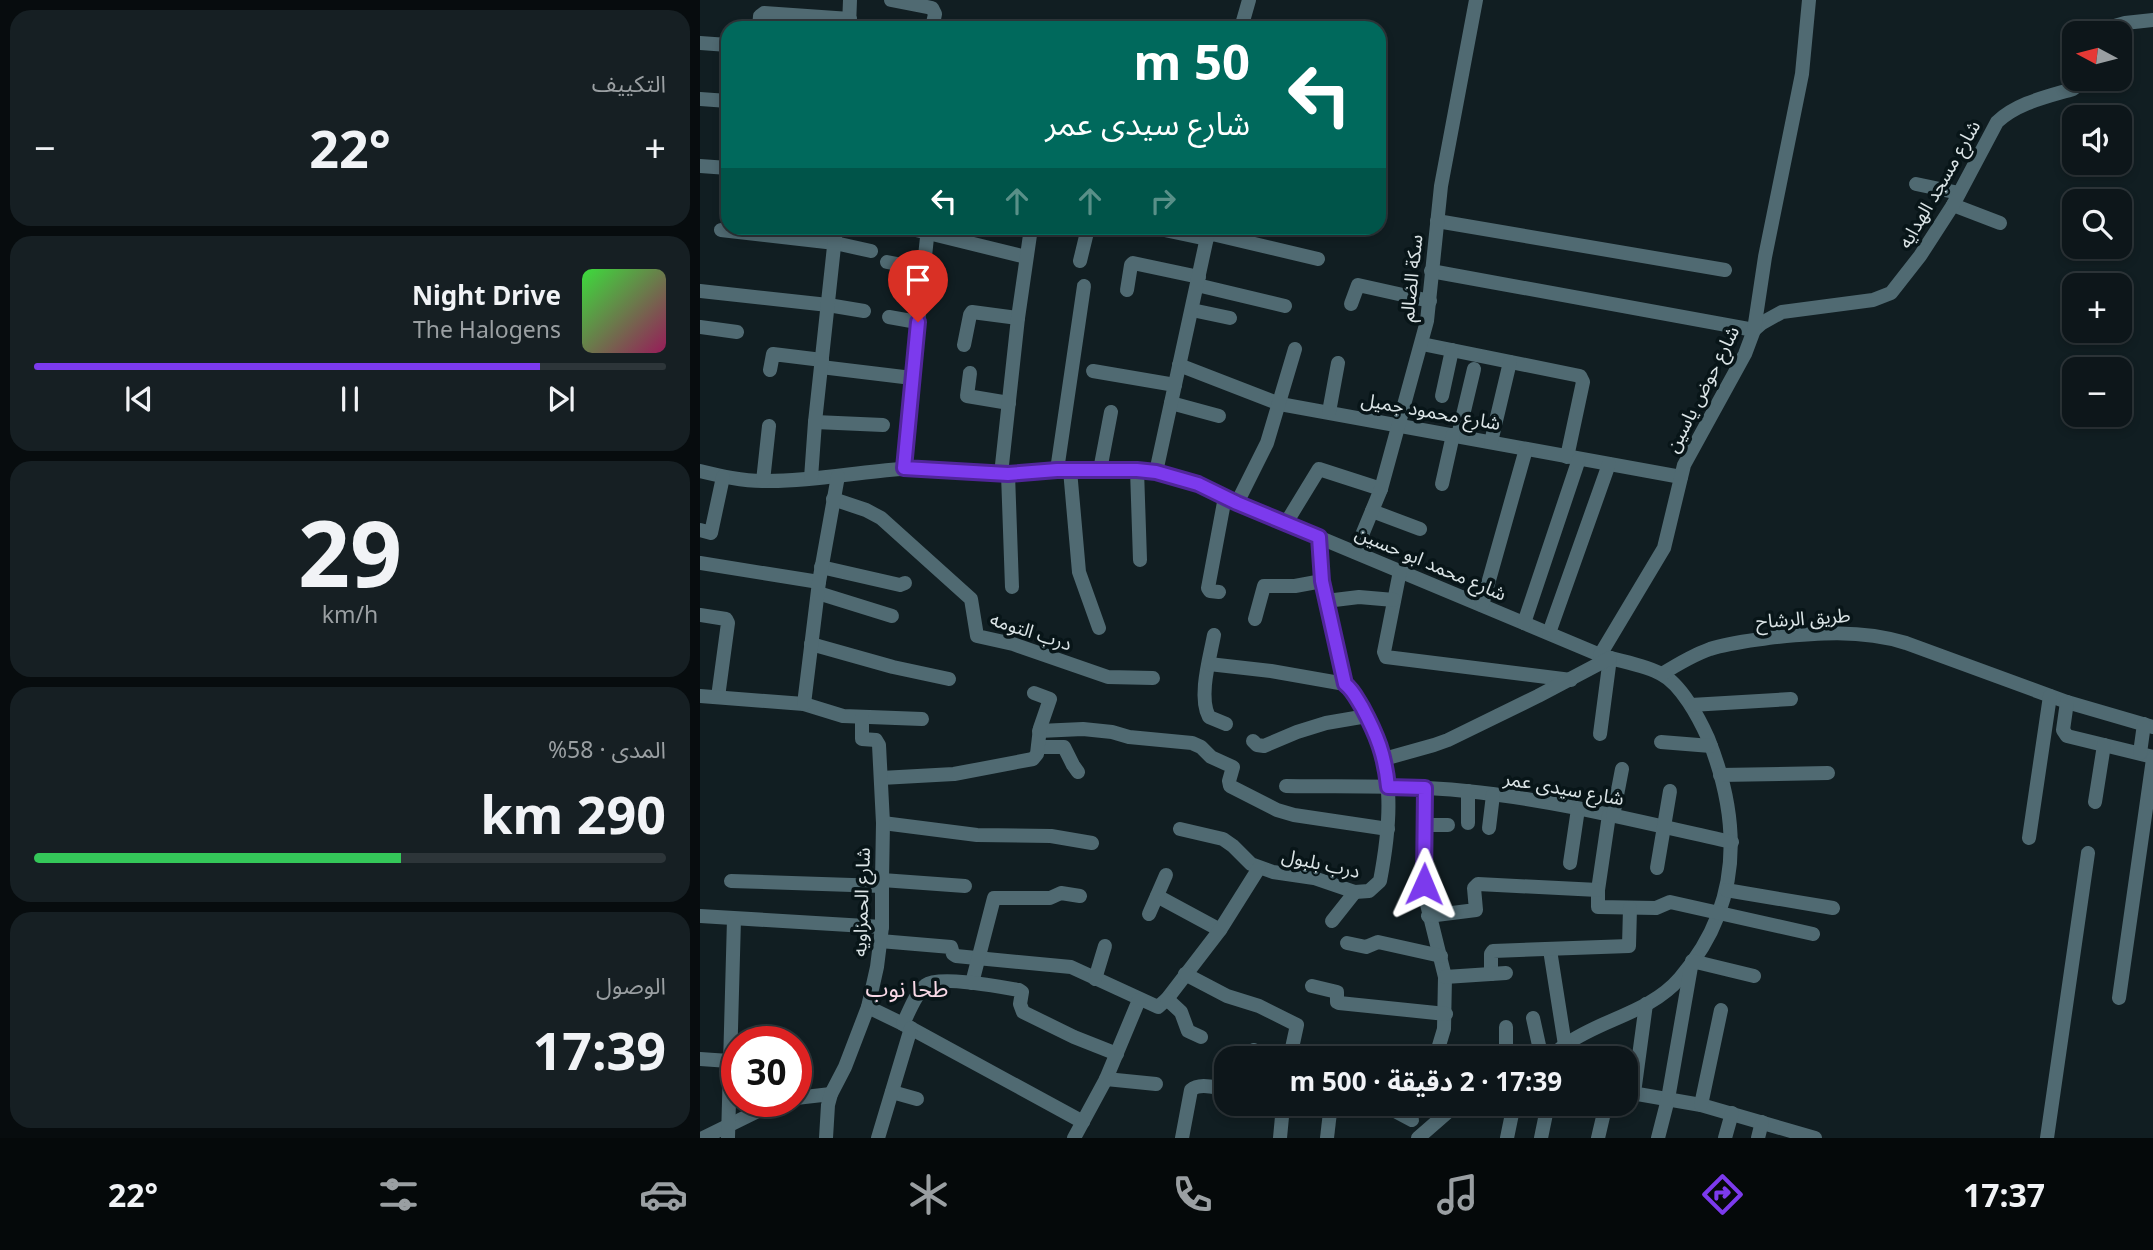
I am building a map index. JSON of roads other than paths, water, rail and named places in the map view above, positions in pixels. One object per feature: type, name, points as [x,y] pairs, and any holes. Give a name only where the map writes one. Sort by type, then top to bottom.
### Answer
[{"type":"street","points":[[849,21],[850,0]]},
{"type":"street","points":[[891,0],[932,8],[935,14],[934,21]]},
{"type":"street","points":[[1243,21],[1249,0]]},
{"type":"street","name":"سكة الضالم","points":[[1355,552],[1381,489],[1422,344],[1430,301],[1429,290],[1444,167],[1476,0]]},
{"type":"street","name":"شارع حوض ياسين","points":[[1605,656],[1664,548],[1684,465],[1745,354],[1754,330],[1765,257],[1802,74],[1809,0]]},
{"type":"street","points":[[2132,22],[2153,20]]},
{"type":"street","points":[[700,43],[721,45]]},
{"type":"street","name":"شارع مسجد الهدايه","points":[[1754,330],[1782,312],[1873,300],[1891,293],[1920,256],[1956,199],[1990,133],[2006,113],[2067,91]]},
{"type":"street","points":[[700,99],[721,100]]},
{"type":"street","points":[[700,166],[721,168]]},
{"type":"street","points":[[1916,184],[1956,199],[2000,223]]},
{"type":"street","points":[[1437,221],[1725,270]]},
{"type":"street","points":[[765,235],[835,243],[871,251]]},
{"type":"street","points":[[811,478],[836,235]]},
{"type":"street","points":[[904,468],[927,235]]},
{"type":"street","points":[[959,235],[1026,257]]},
{"type":"street","points":[[1012,587],[1004,474],[1018,318],[1030,235]]},
{"type":"street","points":[[1080,261],[1086,235]]},
{"type":"street","points":[[1156,472],[1208,235]]},
{"type":"street","points":[[1216,235],[1318,259]]},
{"type":"street","points":[[887,262],[923,269]]},
{"type":"street","points":[[1127,290],[1133,263],[1285,306]]},
{"type":"street","points":[[1431,271],[1754,330]]},
{"type":"street","points":[[1351,304],[1357,285],[1430,301]]},
{"type":"street","points":[[1084,286],[1063,470],[1079,572],[1099,628]]},
{"type":"street","points":[[700,291],[864,311]]},
{"type":"street","points":[[1192,310],[1230,318]]},
{"type":"street","points":[[964,345],[972,312],[1018,318]]},
{"type":"street","points":[[889,317],[918,322]]},
{"type":"street","points":[[700,327],[737,332]]},
{"type":"street","points":[[1422,344],[1582,378],[1573,458],[1524,622]]},
{"type":"street","points":[[1219,592],[1208,590],[1231,500],[1267,443],[1296,349]]},
{"type":"street","points":[[1442,396],[1452,350]]},
{"type":"street","points":[[769,370],[773,355],[912,378]]},
{"type":"street","points":[[1491,442],[1510,362]]},
{"type":"street","points":[[1329,412],[1338,363]]},
{"type":"street","name":"شارع محمود جميل","points":[[1179,365],[1280,404],[1681,477]]},
{"type":"street","points":[[1442,484],[1474,369]]},
{"type":"street","points":[[1093,370],[1175,385]]},
{"type":"street","points":[[970,373],[967,396],[1009,403]]},
{"type":"street","points":[[1171,403],[1219,416]]},
{"type":"street","points":[[1100,470],[1111,412]]},
{"type":"street","points":[[815,422],[883,425]]},
{"type":"street","points":[[763,481],[769,426]]},
{"type":"street","points":[[1482,605],[1526,449]]},
{"type":"street","points":[[1549,633],[1609,464]]},
{"type":"street","name":"شارع محمد ابو حسين","points":[[700,471],[723,477],[763,481],[904,468],[1004,474],[1063,470],[1156,472],[1198,484],[1605,656],[1662,674]]},
{"type":"street","points":[[1286,523],[1319,469],[1381,489]]},
{"type":"street","points":[[1137,470],[1140,560]]},
{"type":"street","points":[[804,704],[819,581],[838,476]]},
{"type":"street","points":[[700,530],[711,533],[723,477]]},
{"type":"street","name":"درب التومه","points":[[833,499],[881,518],[971,599],[977,636],[1013,644],[1108,677],[1153,678]]},
{"type":"street","points":[[1372,511],[1420,529]]},
{"type":"street","points":[[1209,664],[1345,684],[1322,581],[1319,537]]},
{"type":"street","points":[[700,563],[819,581],[900,585],[905,583]]},
{"type":"street","points":[[1399,571],[1384,652],[1386,657],[1571,680]]},
{"type":"street","points":[[819,581],[892,616]]},
{"type":"street","points":[[1255,619],[1264,586],[1295,586],[1322,581]]},
{"type":"street","points":[[1326,601],[1359,597],[1394,600]]},
{"type":"street","points":[[700,615],[726,620],[728,623],[718,697]]},
{"type":"street","name":"طريق الرشاح","points":[[1662,674],[1696,655],[1733,643],[1830,633],[1856,633],[1906,643],[2067,702],[2149,726]]},
{"type":"street","points":[[1214,635],[1206,711],[1209,717],[1226,724]]},
{"type":"street","points":[[810,644],[949,679]]},
{"type":"street","points":[[1384,759],[1434,746],[1571,680],[1605,656]]},
{"type":"street","points":[[1600,734],[1605,656]]},
{"type":"street","points":[[1550,950],[1565,1045],[1664,993],[1680,978],[1692,961],[1719,914],[1731,868],[1732,842],[1720,775],[1711,746],[1691,705],[1662,674]]},
{"type":"street","name":"درب بلبول","points":[[1180,829],[1223,839],[1259,869],[1314,878],[1355,892],[1370,891],[1380,881],[1388,829],[1388,787],[1384,759],[1377,737],[1354,693],[1345,684]]},
{"type":"street","points":[[881,778],[954,774],[1025,762],[1036,757],[1039,732],[1050,699],[1034,693]]},
{"type":"street","points":[[700,695],[804,704],[842,716],[922,719]]},
{"type":"street","points":[[2029,838],[2050,696]]},
{"type":"street","points":[[1691,705],[1791,699]]},
{"type":"street","points":[[2067,702],[2063,730],[2071,738],[2149,756]]},
{"type":"street","points":[[1253,741],[1264,746],[1326,723],[1367,716]]},
{"type":"street","name":"شارع الحمزاويه","points":[[826,1138],[828,1105],[868,1007],[881,934],[883,823],[879,745],[876,740],[862,738],[862,717]]},
{"type":"street","points":[[2119,998],[2149,756],[2149,726]]},
{"type":"street","points":[[1039,732],[1083,729],[1192,743],[1201,747],[1211,757],[1233,767],[1229,781],[1233,788],[1277,810],[1388,829]]},
{"type":"street","points":[[1661,742],[1711,746]]},
{"type":"street","points":[[2095,802],[2104,745]]},
{"type":"street","points":[[1038,747],[1064,747],[1079,772]]},
{"type":"street","points":[[1622,769],[1598,890],[1598,907],[1656,908],[1670,902],[1812,933]]},
{"type":"street","points":[[1720,775],[1828,773]]},
{"type":"street","name":"شارع سيدى عمر","points":[[1286,786],[1468,791],[1578,809],[1732,842]]},
{"type":"street","points":[[1425,788],[1424,884],[1429,916],[1445,977],[1446,1014],[1440,1046]]},
{"type":"street","points":[[1468,791],[1468,823]]},
{"type":"street","points":[[1657,868],[1670,791]]},
{"type":"street","points":[[1489,828],[1493,795]]},
{"type":"street","points":[[1570,863],[1578,809]]},
{"type":"street","points":[[883,823],[977,835],[1051,836],[1092,843]]},
{"type":"street","points":[[1425,825],[1448,825]]},
{"type":"street","points":[[2047,1138],[2088,853]]},
{"type":"street","points":[[700,916],[881,934],[951,947],[954,956],[1071,967],[1158,1007],[1220,930],[1259,869]]},
{"type":"street","points":[[1149,914],[1166,875]]},
{"type":"street","points":[[731,881],[965,886]]},
{"type":"street","points":[[1429,916],[1476,910],[1474,888],[1478,884],[1598,890]]},
{"type":"street","points":[[1726,890],[1833,908]]},
{"type":"street","points":[[1332,921],[1355,892]]},
{"type":"street","points":[[972,983],[994,898],[1050,898],[1060,893],[1080,896]]},
{"type":"street","points":[[1157,896],[1220,930]]},
{"type":"street","points":[[1445,977],[1499,974],[1492,952],[1629,946],[1630,908]]},
{"type":"street","points":[[730,1026],[734,919]]},
{"type":"street","points":[[1347,943],[1366,947],[1378,942],[1441,957]]},
{"type":"street","points":[[1095,979],[1105,946]]},
{"type":"street","points":[[1692,961],[1754,976]]},
{"type":"street","points":[[1658,1138],[1668,1099],[1692,961]]},
{"type":"street","points":[[1185,974],[1227,996],[1259,1006],[1297,1025],[1292,1046]]},
{"type":"street","points":[[878,1138],[907,1026],[922,989],[929,982],[972,983],[1021,990],[1020,1004],[1023,1012],[1117,1054]]},
{"type":"street","points":[[1312,986],[1338,992],[1339,1003],[1446,1014]]},
{"type":"street","points":[[1074,1138],[1106,1079],[1139,999]]},
{"type":"street","points":[[1167,999],[1181,1012],[1188,1031],[1201,1037]]},
{"type":"street","points":[[1638,1048],[1646,1004]]},
{"type":"street","points":[[868,1007],[1083,1122]]},
{"type":"street","points":[[1701,1105],[1721,1010]]},
{"type":"street","points":[[1533,1018],[1539,1046]]},
{"type":"street","points":[[1506,1027],[1506,1046]]},
{"type":"street","points":[[700,1059],[721,1060]]},
{"type":"street","points":[[1106,1079],[1156,1084]]},
{"type":"street","points":[[1182,1138],[1191,1090],[1195,1086],[1214,1088]]},
{"type":"street","points":[[892,1092],[917,1099]]},
{"type":"street","points":[[812,1096],[831,1094]]},
{"type":"street","points":[[1638,1094],[1701,1105],[1815,1138]]},
{"type":"street","points":[[1725,1138],[1732,1113]]},
{"type":"street","points":[[1280,1138],[1282,1116]]},
{"type":"street","points":[[1327,1138],[1330,1116]]},
{"type":"street","points":[[1404,1116],[1412,1120]]},
{"type":"street","points":[[1411,1138],[1413,1116]]},
{"type":"street","points":[[1418,1138],[1443,1116]]},
{"type":"street","points":[[1507,1138],[1512,1116]]},
{"type":"street","points":[[1541,1138],[1546,1116]]},
{"type":"street","points":[[1598,1138],[1603,1116]]},
{"type":"street","points":[[704,1138],[728,1132],[755,1117]]},
{"type":"street","points":[[1758,1138],[1762,1122]]},
{"type":"district","name":"طحا نوب","points":[[907,988]]}]
